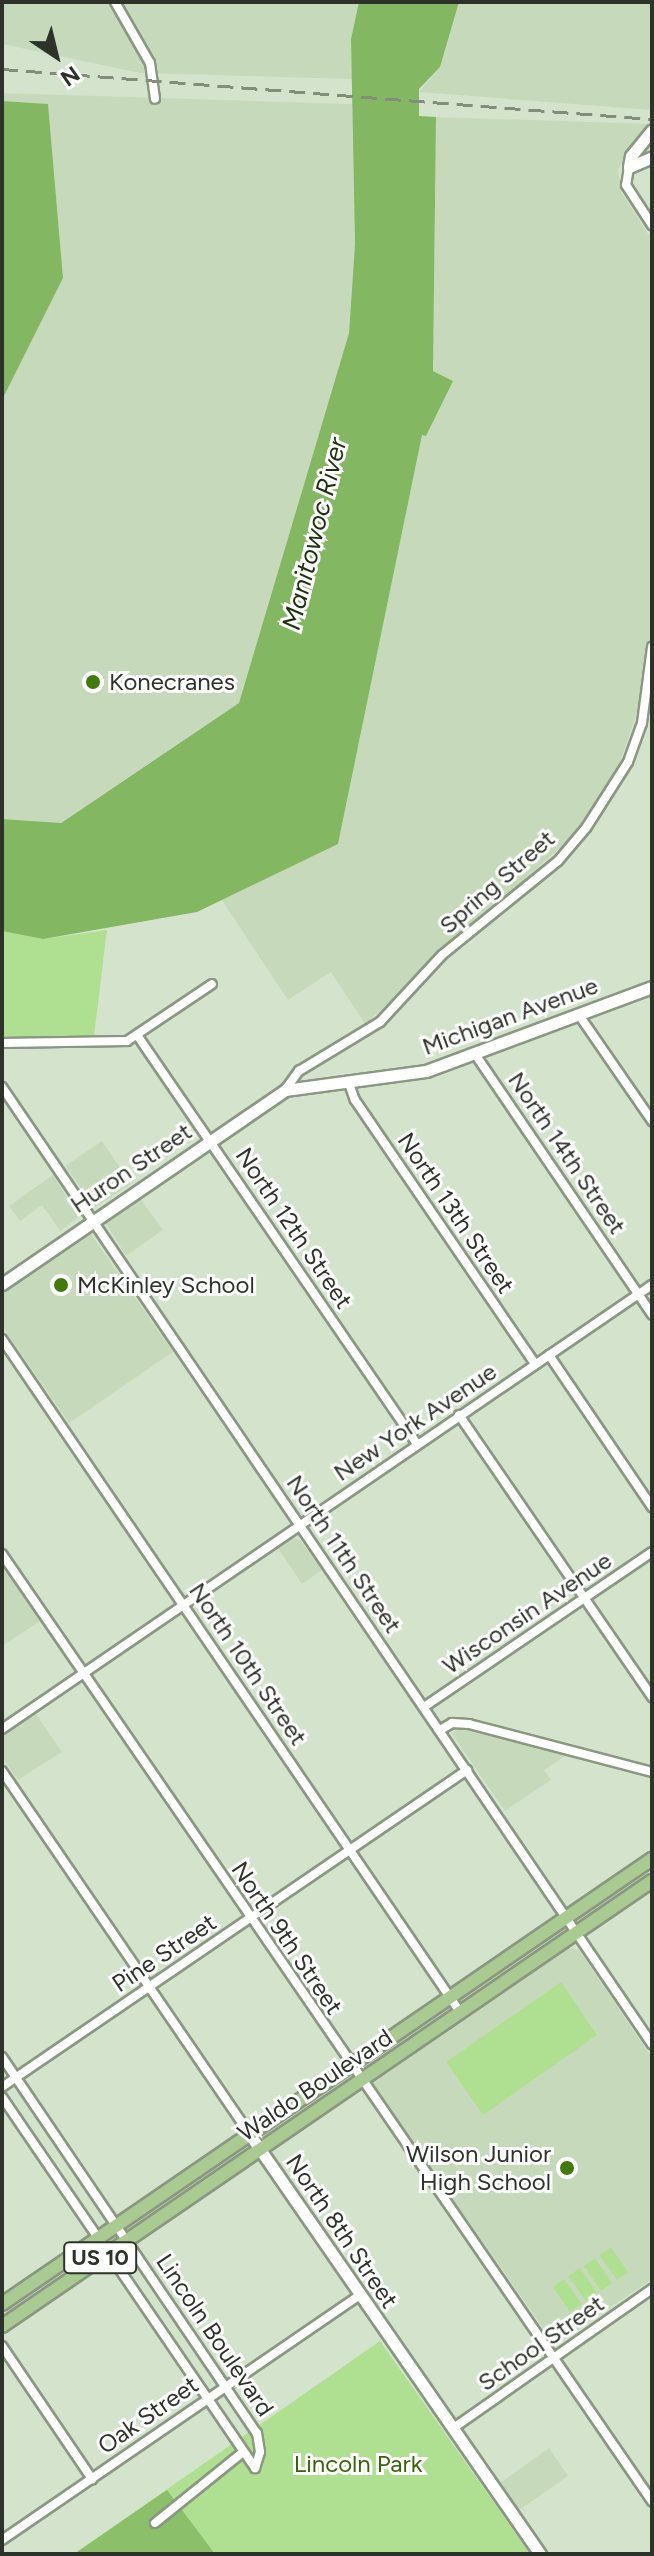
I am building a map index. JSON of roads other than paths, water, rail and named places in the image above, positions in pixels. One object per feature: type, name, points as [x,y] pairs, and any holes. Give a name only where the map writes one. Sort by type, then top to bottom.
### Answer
[{"type":"main road","name":"Waldo Boulevard","points":[[2,2304],[652,1859]]},
{"type":"main road","name":"Waldo Boulevard","points":[[2,2326],[652,1881]]},
{"type":"street","points":[[115,2],[145,50],[155,99]]},
{"type":"street","points":[[652,130],[631,156],[627,188],[652,225]]},
{"type":"street","points":[[629,167],[652,157]]},
{"type":"street","name":"Spring Street","points":[[285,1090],[299,1071],[380,1022],[442,955],[558,861],[586,828],[628,762],[642,723],[652,647]]},
{"type":"street","points":[[2,1043],[127,1041],[212,984]]},
{"type":"street","name":"Michigan Avenue","points":[[285,1090],[426,1071],[652,987]]},
{"type":"street","points":[[579,1015],[652,1121]]},
{"type":"street","name":"North 12th Street","points":[[137,1035],[417,1444]]},
{"type":"street","name":"North 14th Street","points":[[475,1054],[652,1314]]},
{"type":"street","name":"North 13th Street","points":[[348,1081],[355,1100],[535,1364]]},
{"type":"street","name":"North 11th Street","points":[[2,1087],[652,2044]]},
{"type":"street","name":"Huron Street","points":[[2,1284],[285,1090]]},
{"type":"street","name":"New York Avenue","points":[[2,1729],[652,1285]]},
{"type":"street","name":"North 10th Street","points":[[2,1339],[460,2012]]},
{"type":"street","points":[[549,1355],[652,1507]]},
{"type":"street","points":[[459,1415],[652,1697]]},
{"type":"street","name":"Wisconsin Avenue","points":[[424,1707],[652,1552]]},
{"type":"street","name":"North 9th Street","points":[[2,1554],[360,2081],[652,2501]]},
{"type":"street","points":[[440,1730],[451,1723],[473,1724],[652,1772]]},
{"type":"street","name":"Pine Street","points":[[2,2087],[467,1770]]},
{"type":"street","name":"North 8th Street","points":[[2,1771],[358,2296],[540,2554]]},
{"type":"street","name":"Lincoln Boulevard","points":[[2,2057],[257,2433],[260,2452],[255,2468],[2,2097]]},
{"type":"street","name":"School Street","points":[[452,2429],[652,2289]]},
{"type":"street","name":"Oak Street","points":[[2,2540],[358,2296]]},
{"type":"street","points":[[2,2346],[92,2479]]},
{"type":"street","points":[[155,2523],[243,2452]]},
{"type":"water","name":"Manitowoc River","points":[[359,2],[459,2],[440,67],[419,89],[419,116],[436,117],[433,371],[453,381],[426,436],[422,435],[338,844],[197,912],[43,939],[2,931],[2,819],[61,823],[239,703],[349,333],[355,244],[351,39]]},
{"type":"water","points":[[2,101],[48,104],[63,278],[2,400]]},
{"type":"railway","points":[[2,69],[652,119]]},
{"type":"place","name":"Konecranes","points":[[93,682]]},
{"type":"place","name":"McKinley School","points":[[61,1285]]},
{"type":"place","name":"Wilson Junior High School","points":[[567,2168]]},
{"type":"park label","name":"Lincoln Park","points":[[358,2464]]}]
